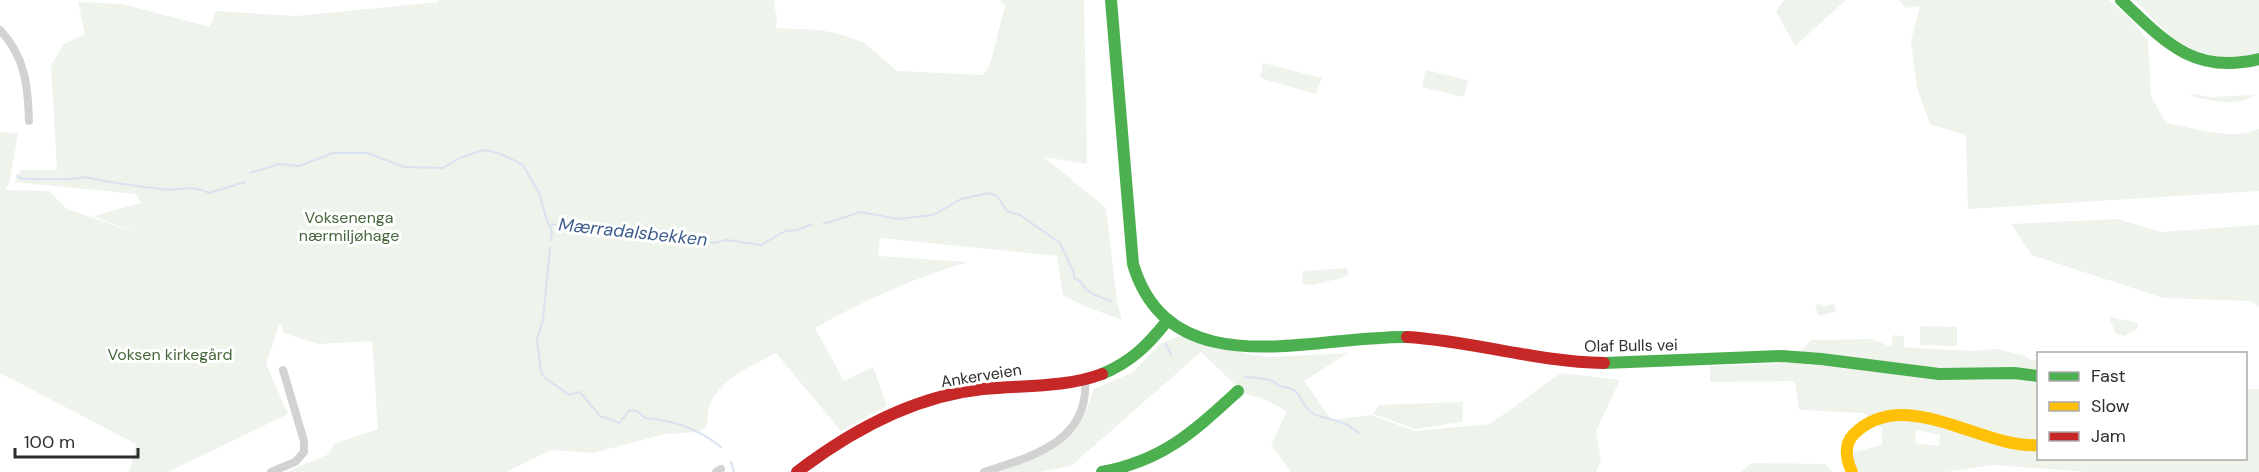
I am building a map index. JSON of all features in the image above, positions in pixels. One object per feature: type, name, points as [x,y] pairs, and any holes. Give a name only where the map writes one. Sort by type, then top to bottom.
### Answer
[{"type":"street","points":[[1111,0],[1133,264],[1138,282],[1146,296],[1167,321]]},
{"type":"street","points":[[2121,0],[2159,36],[2191,56],[2209,63],[2229,66],[2259,59]]},
{"type":"street","points":[[0,30],[13,45],[25,73],[29,121]]},
{"type":"street","name":"Olaf Bulls vei","points":[[1167,321],[1192,334],[1227,344],[1281,349],[1372,338],[1414,337],[1574,362],[1643,363],[1782,356],[1828,359],[1935,374],[2037,376]]},
{"type":"street","name":"Ankerveien","points":[[797,472],[828,448],[859,430],[932,399],[975,389],[1085,379],[1110,372],[1129,362],[1145,348],[1167,321]]},
{"type":"street","points":[[270,472],[295,462],[304,452],[304,441],[283,370]]},
{"type":"street","points":[[984,472],[1038,454],[1062,437],[1073,424],[1081,408],[1085,393],[1085,379]]},
{"type":"street","points":[[1102,472],[1134,466],[1158,456],[1185,438],[1238,391]]},
{"type":"street","points":[[1852,472],[1847,462],[1847,449],[1851,437],[1864,424],[1897,416],[1922,417],[2012,444],[2037,445]]},
{"type":"green space","points":[[438,0],[775,0],[776,28],[820,30],[843,35],[865,43],[897,71],[983,75],[990,64],[1005,6],[1000,0],[1084,0],[1087,164],[1044,157],[1106,208],[1117,301],[1122,320],[1084,306],[1063,295],[1057,256],[880,238],[878,256],[968,262],[890,290],[815,328],[844,381],[873,367],[887,406],[841,431],[776,353],[737,374],[720,389],[709,407],[707,426],[699,432],[665,434],[593,453],[551,450],[506,472],[286,472],[329,454],[334,444],[378,429],[372,341],[318,344],[284,333],[280,322],[266,364],[288,414],[168,472],[129,472],[136,444],[0,373],[0,132],[18,134],[9,184],[5,190],[49,191],[67,209],[140,234],[93,216],[141,203],[136,194],[14,182],[21,170],[57,170],[51,65],[64,44],[85,34],[78,2],[122,4],[210,27],[216,11],[296,16],[438,2]]},
{"type":"green space","points":[[1784,0],[1846,0],[1795,46],[1776,11]]},
{"type":"green space","points":[[1899,0],[2109,0],[2131,20],[2148,41],[2151,96],[2166,123],[2224,134],[2259,129],[2259,191],[1968,209],[1966,135],[1930,124],[1917,88],[1911,41],[1920,6],[1905,8]]},
{"type":"green space","points":[[2135,0],[2259,0],[2259,52],[2249,56],[2216,56],[2184,45],[2160,26]]},
{"type":"green space","points":[[1263,63],[1322,78],[1316,94],[1260,78]]},
{"type":"green space","points":[[1426,70],[1468,80],[1464,97],[1422,87]]},
{"type":"green space","points":[[2192,94],[2211,97],[2254,95],[2241,101],[2226,102],[2191,96]]},
{"type":"green space","points":[[2117,219],[2161,232],[2259,225],[2259,307],[2251,301],[2163,298],[2032,255],[2011,224]]},
{"type":"green space","points":[[1347,268],[1348,276],[1314,285],[1302,284],[1303,271]]},
{"type":"green space","points":[[1834,304],[1836,312],[1818,316],[1815,305],[1824,306]]},
{"type":"green space","points":[[2109,317],[2138,323],[2137,329],[2124,336],[2116,334]]},
{"type":"green space","points":[[1920,326],[1957,327],[1957,346],[1920,345]]},
{"type":"green space","points":[[1893,335],[1904,336],[1904,347],[1898,347],[1972,351],[1996,349],[2037,360],[2037,460],[2247,460],[2247,389],[2259,389],[2259,472],[2089,472],[1993,465],[1945,472],[1860,472],[1854,466],[1853,452],[1882,445],[1882,428],[1864,413],[1799,410],[1795,381],[1710,382],[1710,366],[1789,363],[1811,340],[1872,339],[1891,347]],"holes":[[[1916,430],[1940,435],[1939,446],[1915,443]]]},
{"type":"green space","points":[[1181,336],[1211,342],[1246,354],[1273,357],[1348,353],[1304,381],[1332,420],[1371,415],[1415,431],[1490,424],[1561,373],[1620,380],[1596,431],[1601,459],[1596,472],[1291,472],[1271,445],[1287,411],[1262,398],[1245,394],[1201,352],[1071,466],[1040,472],[998,472],[1033,459],[1055,447],[1074,430],[1081,420],[1094,389],[1133,372],[1161,343]]},
{"type":"green space","points":[[1463,402],[1462,422],[1415,429],[1373,414],[1379,405]]},
{"type":"green space","points":[[1752,463],[1826,464],[1832,472],[1741,472]]},
{"type":"waterway","name":"Mærradalsbekken","points":[[250,173],[279,164],[299,166],[333,153],[367,153],[405,167],[443,168],[460,158],[483,150],[499,153],[523,165],[539,193],[548,224],[652,234],[713,243],[727,240],[761,245],[785,231],[798,230],[812,224]]},
{"type":"waterway","name":"Mærradalsbekken","points":[[17,176],[22,179],[85,177],[169,190],[189,188],[209,193],[245,182]]},
{"type":"waterway","name":"Mærradalsbekken","points":[[823,224],[861,212],[898,219],[933,215],[961,199],[989,193],[997,196],[1007,211],[1020,215],[1060,243],[1074,273],[1074,278],[1091,293],[1111,301]]},
{"type":"waterway","points":[[549,225],[552,232],[551,240]]},
{"type":"waterway","points":[[550,248],[543,320],[537,340],[541,372],[545,378],[569,395],[580,392],[600,416],[620,423],[629,410],[637,411],[645,418],[675,423],[694,430],[721,447]]},
{"type":"waterway","name":"Mærradalsbekken","points":[[1166,344],[1171,355]]},
{"type":"waterway","name":"Mærradalsbekken","points":[[1245,377],[1268,379],[1279,386],[1293,389],[1311,412],[1345,424],[1359,433]]},
{"type":"waterway","points":[[731,462],[734,472]]},
{"type":"traffic: fast","points":[[1111,0],[1133,264],[1152,303],[1178,327],[1211,341],[1249,346],[1289,346],[1370,338],[1407,337]]},
{"type":"traffic: fast","points":[[2121,0],[2167,41],[2198,58],[2236,63],[2259,59]]},
{"type":"traffic: fast","points":[[1102,374],[1122,364],[1138,352],[1167,321]]},
{"type":"traffic: fast","points":[[1604,363],[1782,356],[1939,374],[2014,373],[2037,376]]},
{"type":"traffic: fast","points":[[1102,472],[1124,467],[1160,452],[1192,431],[1238,391]]},
{"type":"traffic: slow","points":[[1852,472],[1848,462],[1847,447],[1854,434],[1874,420],[1896,415],[1944,422],[2016,444],[2037,445]]},
{"type":"traffic: jam","points":[[1407,337],[1554,359],[1604,363]]},
{"type":"traffic: jam","points":[[797,472],[862,429],[908,407],[957,393],[1073,382],[1102,374]]},
{"type":"park label","name":"Voksenenga nærmiljøhage","points":[[349,226]]},
{"type":"park label","name":"Voksen kirkegård","points":[[170,354]]}]
